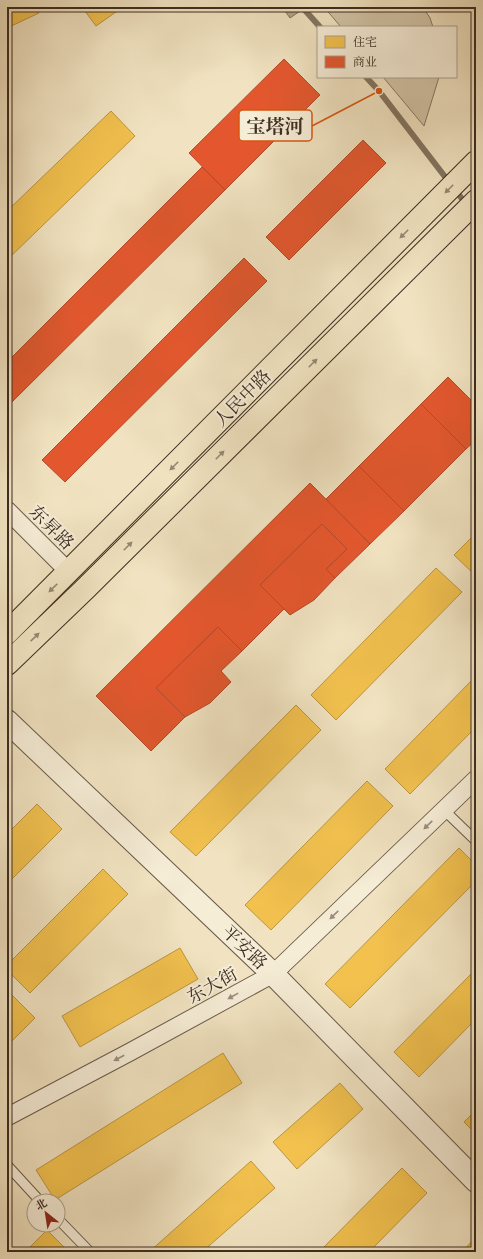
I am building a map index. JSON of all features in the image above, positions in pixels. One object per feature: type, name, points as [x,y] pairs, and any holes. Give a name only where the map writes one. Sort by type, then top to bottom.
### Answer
[{"type":"main road","name":"人民中路","points":[[7,633],[471,167]]},
{"type":"main road","name":"人民中路","points":[[7,664],[476,201]]},
{"type":"street","name":"东昇路","points":[[7,510],[69,572]]},
{"type":"street","name":"平安路","points":[[7,721],[273,974],[476,1181]]},
{"type":"street","name":"东大街","points":[[7,1117],[273,974],[476,779]]},
{"type":"lane","points":[[444,810],[476,842]]},
{"type":"lane","points":[[7,1166],[32,1193]]},
{"type":"lane","points":[[66,1227],[90,1252]]},
{"type":"shaded area","points":[[282,7],[306,7],[290,18]]},
{"type":"shaded area","points":[[324,7],[423,7],[430,18],[433,26],[340,26]]},
{"type":"shaded area","points":[[384,78],[439,78],[424,126]]},
{"type":"building: 住宅","points":[[7,7],[36,7],[39,13],[7,28]]},
{"type":"building: 住宅","points":[[82,7],[123,7],[96,26]]},
{"type":"building: 住宅","points":[[111,111],[135,136],[7,260],[7,211]]},
{"type":"building: 住宅","points":[[476,533],[476,576],[454,555]]},
{"type":"building: 住宅","points":[[436,568],[462,592],[336,720],[311,695]]},
{"type":"building: 住宅","points":[[476,676],[476,727],[410,794],[385,769]]},
{"type":"building: 住宅","points":[[296,705],[321,730],[196,856],[170,832]]},
{"type":"building: 住宅","points":[[367,781],[393,806],[271,930],[245,905]]},
{"type":"building: 住宅","points":[[37,804],[62,829],[7,884],[7,834]]},
{"type":"building: 住宅","points":[[459,848],[476,865],[476,881],[350,1008],[325,984]]},
{"type":"building: 住宅","points":[[103,869],[128,894],[30,993],[7,970],[7,965]]},
{"type":"building: 住宅","points":[[180,948],[198,979],[80,1047],[62,1016]]},
{"type":"building: 住宅","points":[[476,969],[476,1019],[419,1077],[394,1052]]},
{"type":"building: 住宅","points":[[10,993],[35,1018],[7,1046],[7,996]]},
{"type":"building: 住宅","points":[[223,1053],[242,1083],[66,1193],[51,1193],[36,1170]]},
{"type":"building: 住宅","points":[[340,1083],[363,1109],[297,1169],[273,1142]]},
{"type":"building: 住宅","points":[[476,1110],[476,1134],[464,1122]]},
{"type":"building: 住宅","points":[[251,1161],[275,1188],[202,1252],[149,1252]]},
{"type":"building: 住宅","points":[[402,1168],[427,1193],[369,1252],[319,1252]]},
{"type":"building: 住宅","points":[[7,1187],[12,1192],[7,1197]]},
{"type":"building: 住宅","points":[[44,1233],[50,1233],[69,1252],[25,1252]]},
{"type":"building: 住宅","points":[[474,1239],[476,1241],[476,1252],[462,1252]]},
{"type":"building: 商业","points":[[284,59],[320,95],[225,190],[189,153]]},
{"type":"building: 商业","points":[[363,140],[386,163],[289,260],[266,237]]},
{"type":"building: 商业","points":[[202,167],[225,190],[7,407],[7,362]]},
{"type":"building: 商业","points":[[244,258],[267,281],[65,482],[42,460]]},
{"type":"building: 商业","points":[[448,377],[476,405],[476,440],[466,449],[421,404]]},
{"type":"building: 商业","points":[[421,404],[466,449],[404,511],[359,466]]},
{"type":"building: 商业","points":[[359,466],[404,511],[370,544],[326,499]]},
{"type":"building: 商业","points":[[310,483],[370,544],[335,578],[326,569],[347,549],[322,524],[260,585],[284,609],[242,651],[218,627],[156,688],[185,717],[151,751],[96,696]]},
{"type":"building: 商业","points":[[322,524],[347,549],[326,569],[335,578],[314,600],[290,615],[260,585]]},
{"type":"building: 商业","points":[[218,627],[242,651],[221,671],[231,682],[210,703],[185,717],[156,688]]},
{"type":"waterway","points":[[302,7],[319,26]]},
{"type":"waterway","points":[[367,78],[379,91],[466,204]]},
{"type":"place","name":"宝塔河","points":[[379,91]]}]
